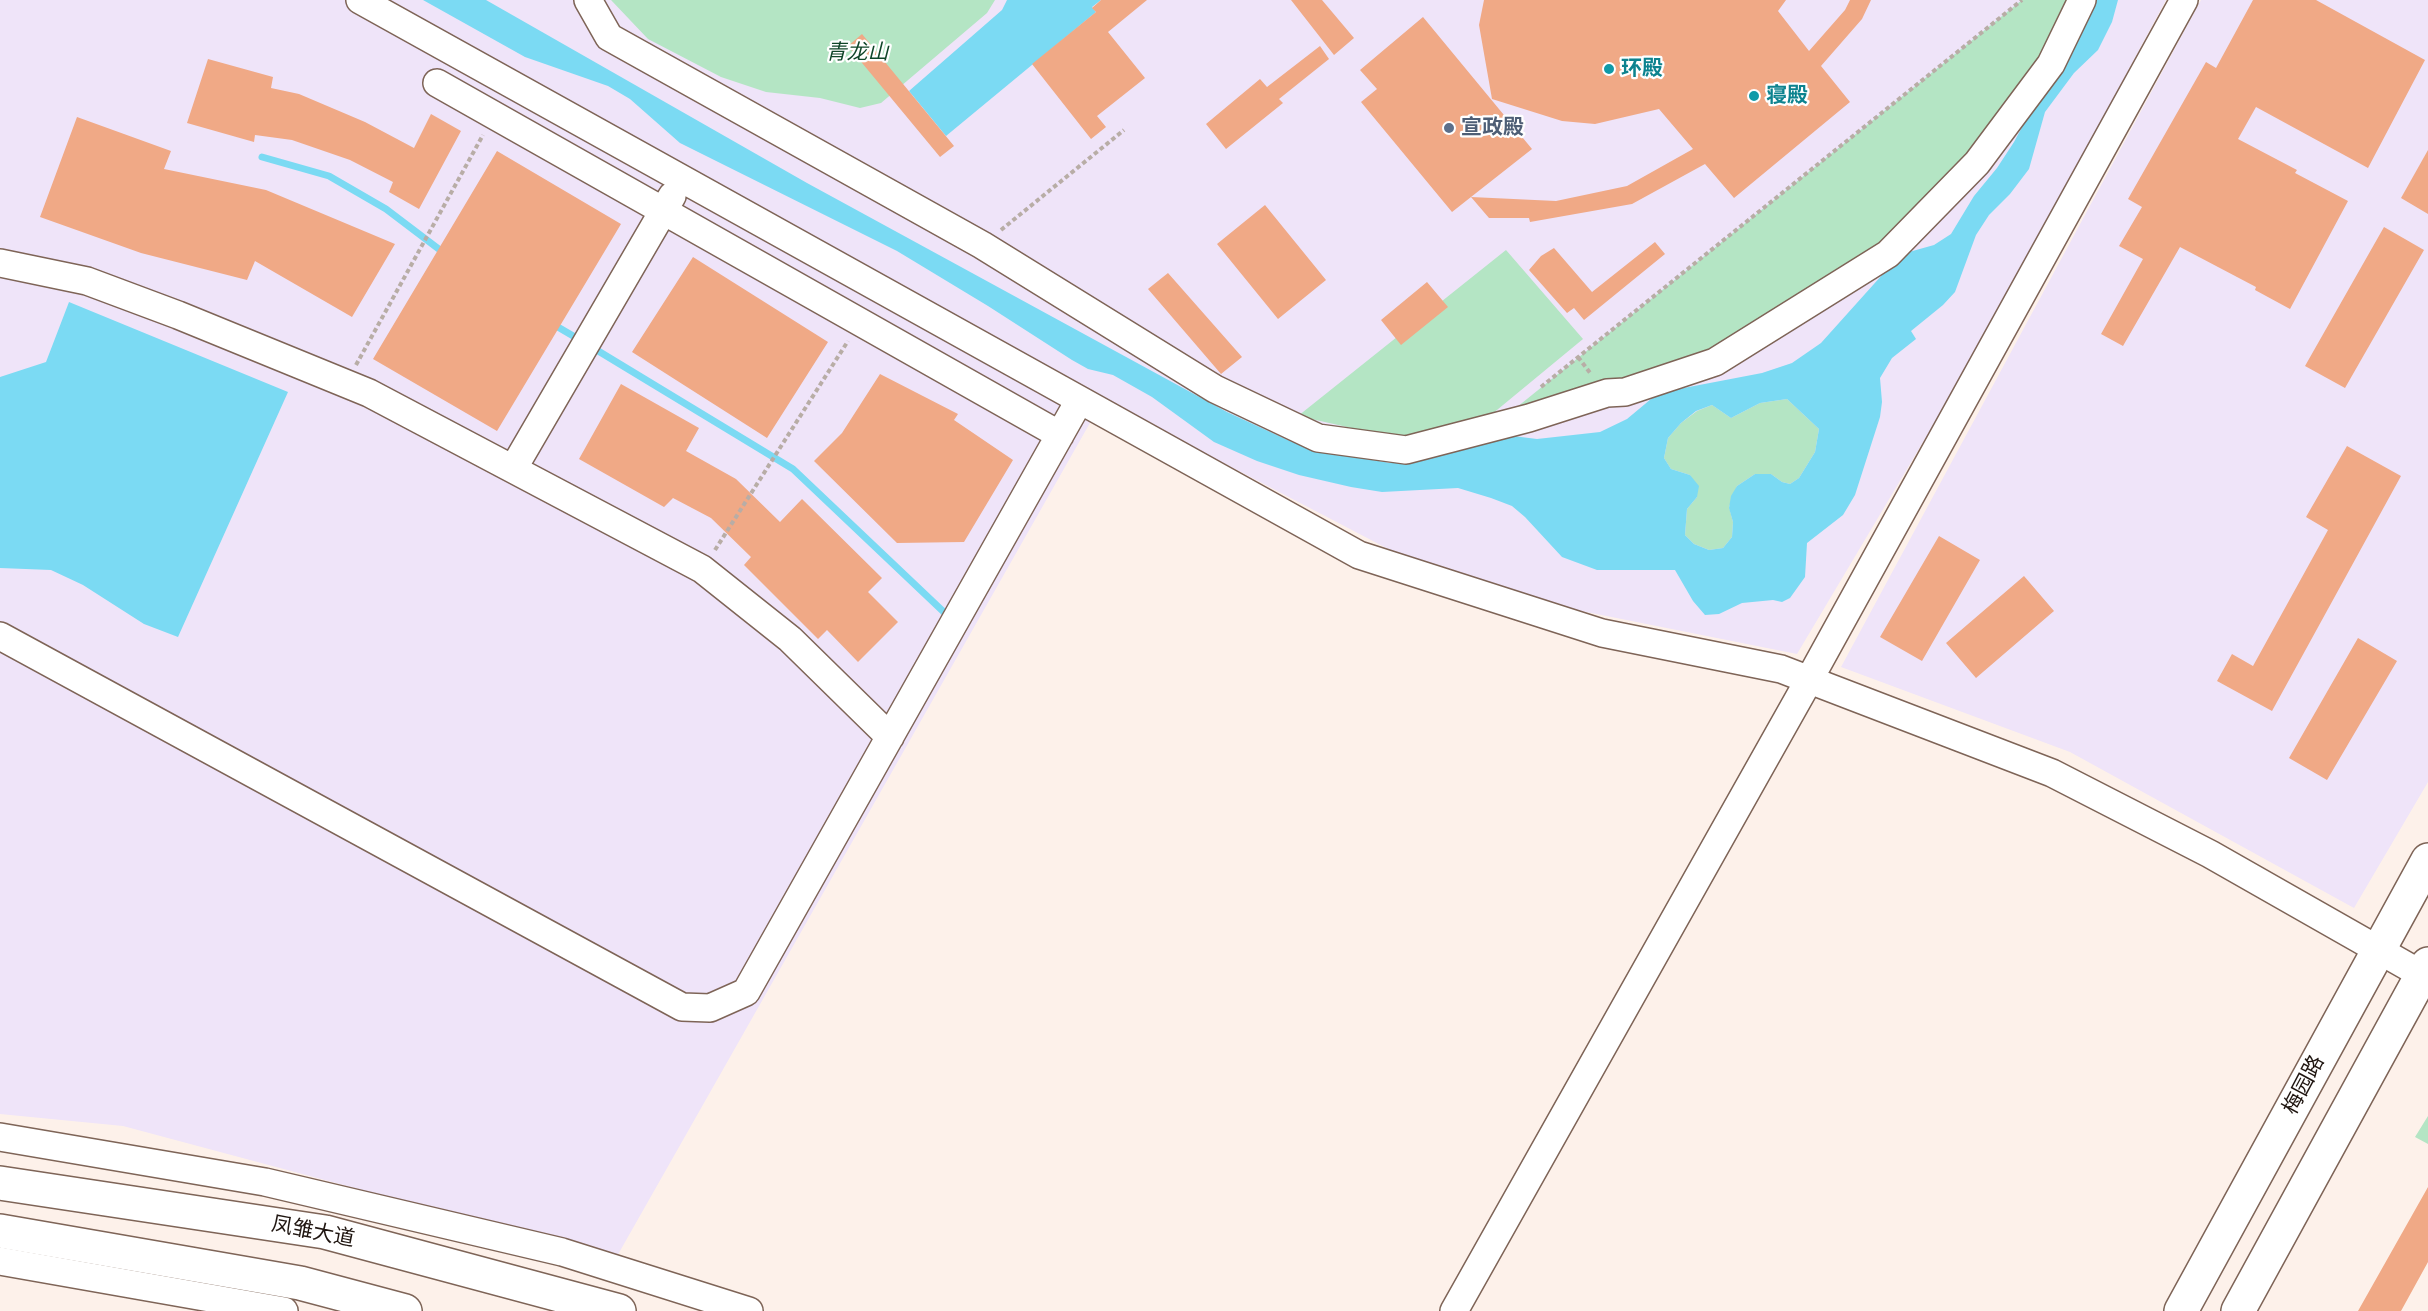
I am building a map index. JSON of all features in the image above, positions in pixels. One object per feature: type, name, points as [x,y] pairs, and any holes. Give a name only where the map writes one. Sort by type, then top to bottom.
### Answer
[{"type":"main road","name":"梅园路","points":[[2181,1311],[2428,860]]},
{"type":"main road","points":[[2238,1311],[2426,972]]},
{"type":"main road","name":"凤雏大道","points":[[0,1183],[325,1232],[619,1311]]},
{"type":"main road","points":[[1,1238],[300,1282],[405,1311]]},
{"type":"street","points":[[360,0],[1359,555],[1602,633],[1781,669],[2052,773],[2210,854],[2377,950],[2426,972]]},
{"type":"street","points":[[588,0],[609,37],[982,246],[1215,389],[1318,438],[1406,450],[1528,418],[1607,393],[1625,392],[1715,362],[1888,254],[1977,163],[2051,64],[2082,0]]},
{"type":"street","points":[[1454,1311],[1809,680],[2184,0]]},
{"type":"street","points":[[437,83],[1060,435]]},
{"type":"street","points":[[513,469],[682,180]]},
{"type":"street","points":[[0,263],[87,281],[178,315],[369,393],[702,569],[790,639],[890,737]]},
{"type":"street","points":[[0,636],[682,1007],[710,1008],[746,992],[1079,401]]},
{"type":"street","points":[[1,1140],[265,1182],[562,1252],[749,1311]]},
{"type":"street","points":[[252,1221],[427,1220]]},
{"type":"street","points":[[1,1238],[291,1311]]},
{"type":"path","points":[[1534,393],[2022,0]]},
{"type":"path","points":[[346,384],[494,114]]},
{"type":"path","points":[[982,246],[1124,130]]},
{"type":"path","points":[[702,569],[860,322]]},
{"type":"shaded area","points":[[0,0],[2166,0],[1976,353],[1797,654],[1461,587],[1103,400],[616,1258],[123,1126],[0,1114]]},
{"type":"shaded area","points":[[2201,0],[2428,0],[2428,782],[2354,908],[2070,752],[1841,667]]},
{"type":"green space","name":"青龙山","points":[[611,0],[995,0],[987,13],[881,103],[860,108],[820,98],[766,92],[721,77],[648,39]]},
{"type":"green space","points":[[2022,0],[2082,0],[2051,64],[1888,254],[1715,362],[1491,428]]},
{"type":"green space","points":[[1506,250],[1583,339],[1480,424],[1396,438],[1298,416]]},
{"type":"green space","points":[[1787,399],[1819,429],[1815,452],[1799,478],[1790,484],[1782,482],[1771,474],[1755,474],[1737,486],[1729,507],[1733,522],[1732,537],[1723,548],[1709,550],[1694,544],[1685,535],[1687,509],[1697,497],[1690,475],[1671,469],[1664,458],[1668,438],[1681,423],[1697,411],[1712,405],[1731,418],[1760,403]]},
{"type":"green space","points":[[2428,1116],[2428,1144],[2415,1137]]},
{"type":"water","points":[[423,0],[486,0],[807,183],[1227,412],[1292,442],[1321,451],[1390,463],[1418,462],[1490,440],[1513,436],[1537,439],[1600,432],[1627,419],[1651,399],[1668,391],[1762,373],[1792,363],[1821,343],[1891,265],[1909,252],[1934,245],[1951,234],[1974,196],[1997,168],[2014,142],[2047,81],[2081,35],[2094,0],[2118,0],[2112,22],[2098,50],[2074,73],[2045,112],[2029,169],[2010,194],[1989,215],[1976,235],[1955,292],[1911,331],[1916,339],[1892,358],[1880,378],[1882,402],[1880,417],[1855,495],[1843,515],[1807,543],[1805,577],[1790,598],[1782,602],[1773,600],[1742,603],[1719,614],[1705,615],[1693,601],[1675,570],[1597,570],[1562,557],[1512,506],[1491,498],[1458,488],[1382,492],[1351,487],[1299,475],[1257,461],[1214,442],[1152,397],[1113,375],[1088,369],[1072,360],[897,251],[680,143],[630,99],[608,86],[525,57]],"holes":[[[1787,399],[1819,429],[1815,452],[1799,478],[1790,484],[1782,482],[1771,474],[1755,474],[1737,486],[1731,496],[1729,508],[1733,522],[1732,537],[1723,548],[1709,550],[1694,544],[1685,535],[1687,509],[1697,497],[1699,486],[1690,475],[1671,469],[1664,458],[1668,438],[1696,411],[1712,405],[1731,418],[1760,403]]]},
{"type":"water","points":[[1007,0],[1101,0],[1092,7],[1096,12],[946,136],[909,91],[1002,10]]},
{"type":"water","points":[[69,302],[288,392],[178,637],[144,624],[83,585],[51,570],[0,568],[0,377],[46,362]]},
{"type":"building","points":[[1101,0],[1147,0],[1108,32],[1145,78],[1097,116],[1106,127],[1091,139],[1032,64],[1096,12],[1092,8]]},
{"type":"building","points":[[1291,0],[1322,0],[1354,38],[1334,55]]},
{"type":"building","points":[[1484,0],[1786,0],[1778,11],[1809,51],[1845,10],[1850,0],[1871,0],[1862,19],[1821,66],[1850,102],[1734,198],[1705,164],[1632,204],[1530,222],[1529,218],[1489,218],[1471,197],[1556,201],[1627,186],[1693,149],[1659,109],[1595,124],[1562,121],[1492,99],[1479,25]]},
{"type":"building","points":[[2253,0],[2316,0],[2425,60],[2368,168],[2256,107],[2238,139],[2297,170],[2295,173],[2348,201],[2290,309],[2255,290],[2256,287],[2180,247],[2123,346],[2101,334],[2143,259],[2119,246],[2142,207],[2128,199],[2206,62],[2216,68]]},
{"type":"building","name":"宣政殿","points":[[1423,17],[1532,149],[1452,212],[1361,102],[1377,89],[1360,70]]},
{"type":"building","points":[[862,34],[954,146],[940,157],[848,46]]},
{"type":"building","points":[[1320,46],[1329,59],[1279,99],[1283,103],[1226,149],[1206,124],[1260,79],[1267,87]]},
{"type":"building","points":[[208,59],[273,77],[271,88],[299,94],[365,122],[414,148],[431,114],[461,131],[419,209],[389,192],[393,182],[350,160],[292,140],[255,135],[254,142],[187,123]]},
{"type":"building","points":[[77,117],[171,151],[164,169],[266,190],[395,244],[352,317],[255,261],[247,280],[141,253],[40,217]]},
{"type":"building","points":[[2428,150],[2428,214],[2401,198]]},
{"type":"building","points":[[497,151],[621,224],[497,431],[373,359]]},
{"type":"building","points":[[1265,205],[1326,280],[1278,319],[1217,244]]},
{"type":"building","points":[[2384,227],[2424,250],[2345,388],[2305,366]]},
{"type":"building","points":[[1655,242],[1665,254],[1584,320],[1574,308],[1567,313],[1529,270],[1541,256],[1554,248],[1592,292]]},
{"type":"building","points":[[693,257],[828,342],[767,438],[632,352]]},
{"type":"building","points":[[1168,273],[1242,357],[1221,374],[1148,289]]},
{"type":"building","points":[[1427,282],[1448,307],[1401,345],[1381,320]]},
{"type":"building","points":[[880,374],[958,414],[954,420],[1013,460],[964,542],[897,543],[814,461],[842,433]]},
{"type":"building","points":[[621,384],[699,428],[686,451],[736,479],[780,522],[802,499],[882,578],[868,592],[898,622],[858,662],[827,630],[818,639],[744,565],[751,557],[711,518],[673,498],[664,507],[579,459]]},
{"type":"building","points":[[2347,446],[2401,476],[2272,711],[2217,681],[2232,654],[2253,666],[2328,530],[2306,517]]},
{"type":"building","points":[[1939,536],[1980,560],[1922,661],[1880,637]]},
{"type":"building","points":[[2024,576],[2054,611],[1976,678],[1946,643]]},
{"type":"building","points":[[2358,638],[2397,661],[2327,780],[2289,758]]},
{"type":"building","points":[[2428,1187],[2428,1262],[2401,1311],[2358,1311]]},
{"type":"waterway","points":[[262,157],[329,176],[386,209],[444,253]]},
{"type":"waterway","points":[[551,323],[580,340]]},
{"type":"waterway","points":[[590,346],[793,469],[948,616]]},
{"type":"place","name":"环殿","points":[[1609,69]]},
{"type":"place","name":"寝殿","points":[[1754,96]]},
{"type":"place","name":"宣政殿","points":[[1449,128]]}]
